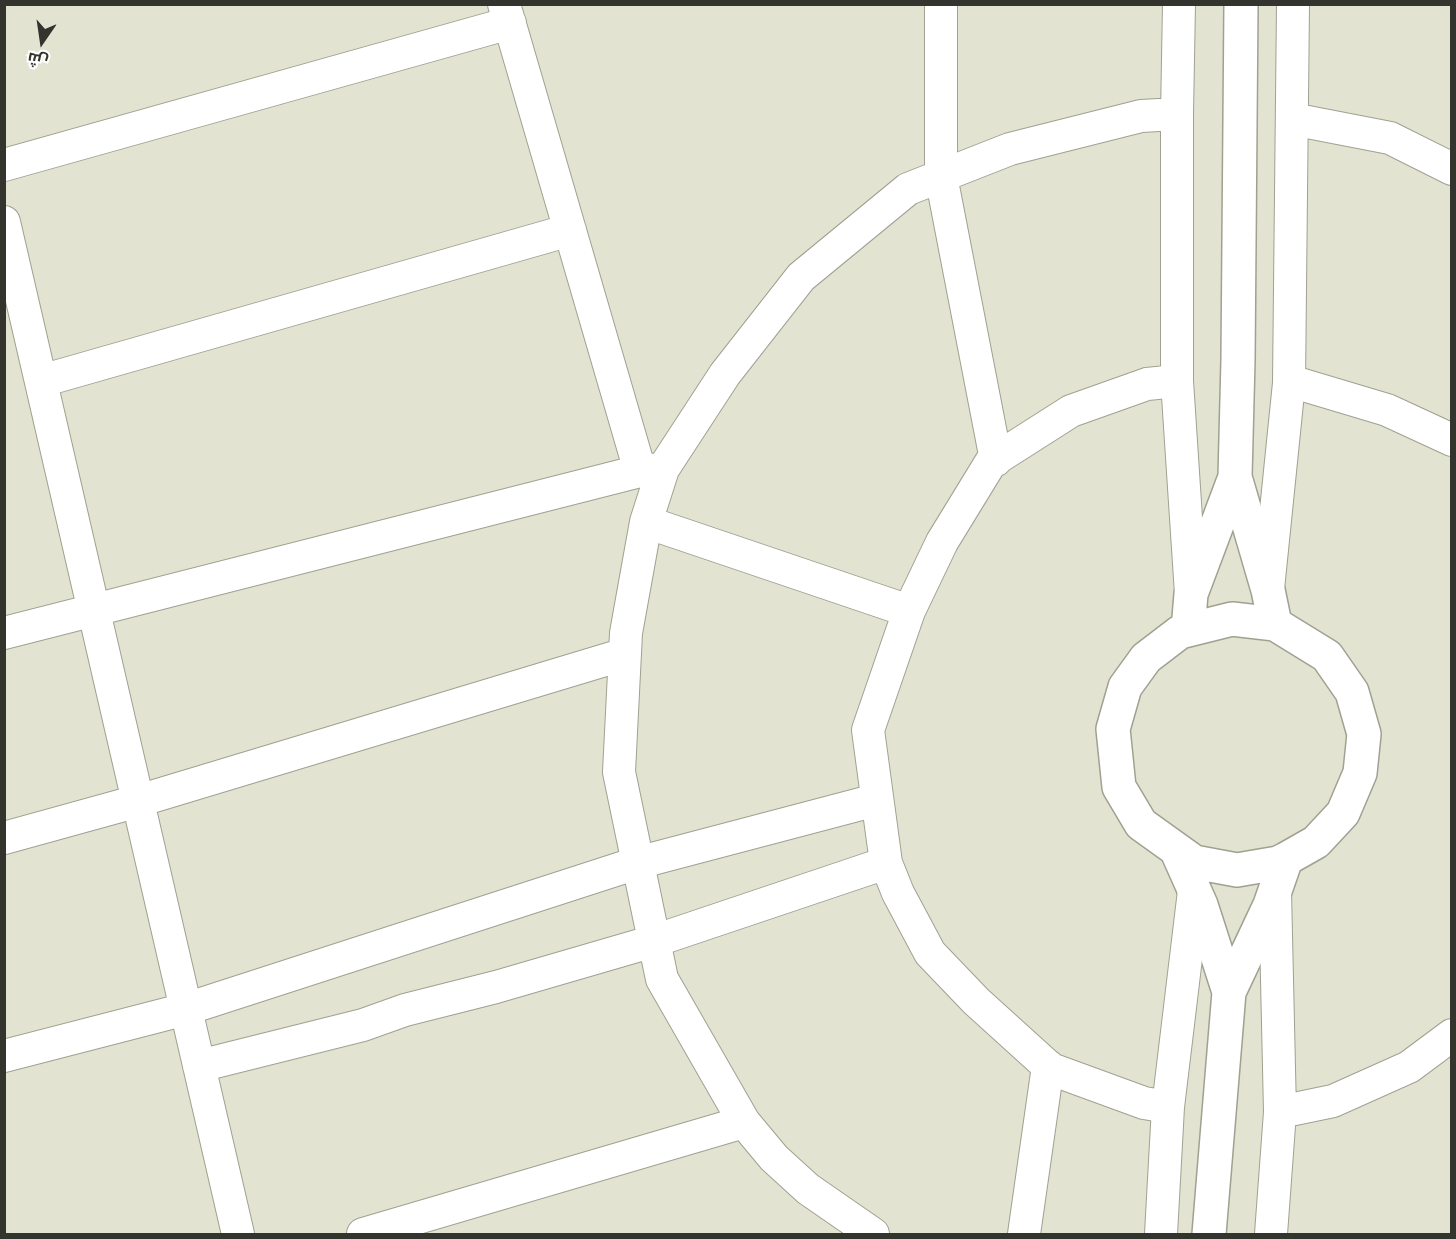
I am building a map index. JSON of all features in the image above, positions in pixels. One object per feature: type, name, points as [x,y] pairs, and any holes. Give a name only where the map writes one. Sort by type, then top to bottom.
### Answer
[{"type":"main road","points":[[1241,4],[1235,477],[1268,590],[1275,624]]},
{"type":"main road","points":[[1188,630],[1191,594],[1235,477]]},
{"type":"main road","points":[[1232,619],[1275,624],[1327,656],[1353,692],[1364,734],[1360,772],[1343,813],[1316,842],[1286,859],[1278,863],[1237,870],[1194,861],[1141,825],[1119,787],[1113,729],[1125,687],[1146,658],[1180,632],[1232,619]]},
{"type":"main road","points":[[1176,849],[1194,891],[1229,992]]},
{"type":"main road","points":[[1209,1234],[1229,992],[1270,905],[1286,859]]},
{"type":"street","points":[[941,4],[941,176],[996,460]]},
{"type":"street","points":[[1179,4],[1177,381],[1191,594]]},
{"type":"street","points":[[1268,590],[1289,383],[1293,4]]},
{"type":"street","points":[[4,165],[507,14],[570,230],[652,470],[646,522],[627,633],[619,772],[662,979],[744,1122],[774,1158],[808,1189],[873,1234]]},
{"type":"street","points":[[4,633],[652,470],[801,278],[908,189],[1010,149],[1141,116],[1177,114]]},
{"type":"street","points":[[1292,119],[1390,138],[1452,169]]},
{"type":"street","points":[[4,222],[238,1234]]},
{"type":"street","points":[[41,381],[570,230]]},
{"type":"street","points":[[1168,1107],[1144,1103],[1051,1069],[976,1001],[930,953],[898,892],[886,863],[868,730],[909,611],[942,542],[992,462],[1071,411],[1148,384],[1177,381]]},
{"type":"street","points":[[1289,383],[1300,384],[1387,410],[1452,440]]},
{"type":"street","points":[[646,522],[909,611]]},
{"type":"street","points":[[4,838],[138,801],[626,654]]},
{"type":"street","points":[[4,1056],[186,1009],[637,862],[876,800]]},
{"type":"street","points":[[199,1066],[363,1024],[405,1010],[496,987],[654,941],[886,863]]},
{"type":"street","points":[[1161,1234],[1168,1107],[1194,891]]},
{"type":"street","points":[[1270,1234],[1280,1112],[1275,891]]},
{"type":"street","points":[[1280,1112],[1333,1101],[1409,1067],[1452,1035]]},
{"type":"street","points":[[1024,1234],[1048,1066]]},
{"type":"street","points":[[363,1234],[744,1122]]}]
